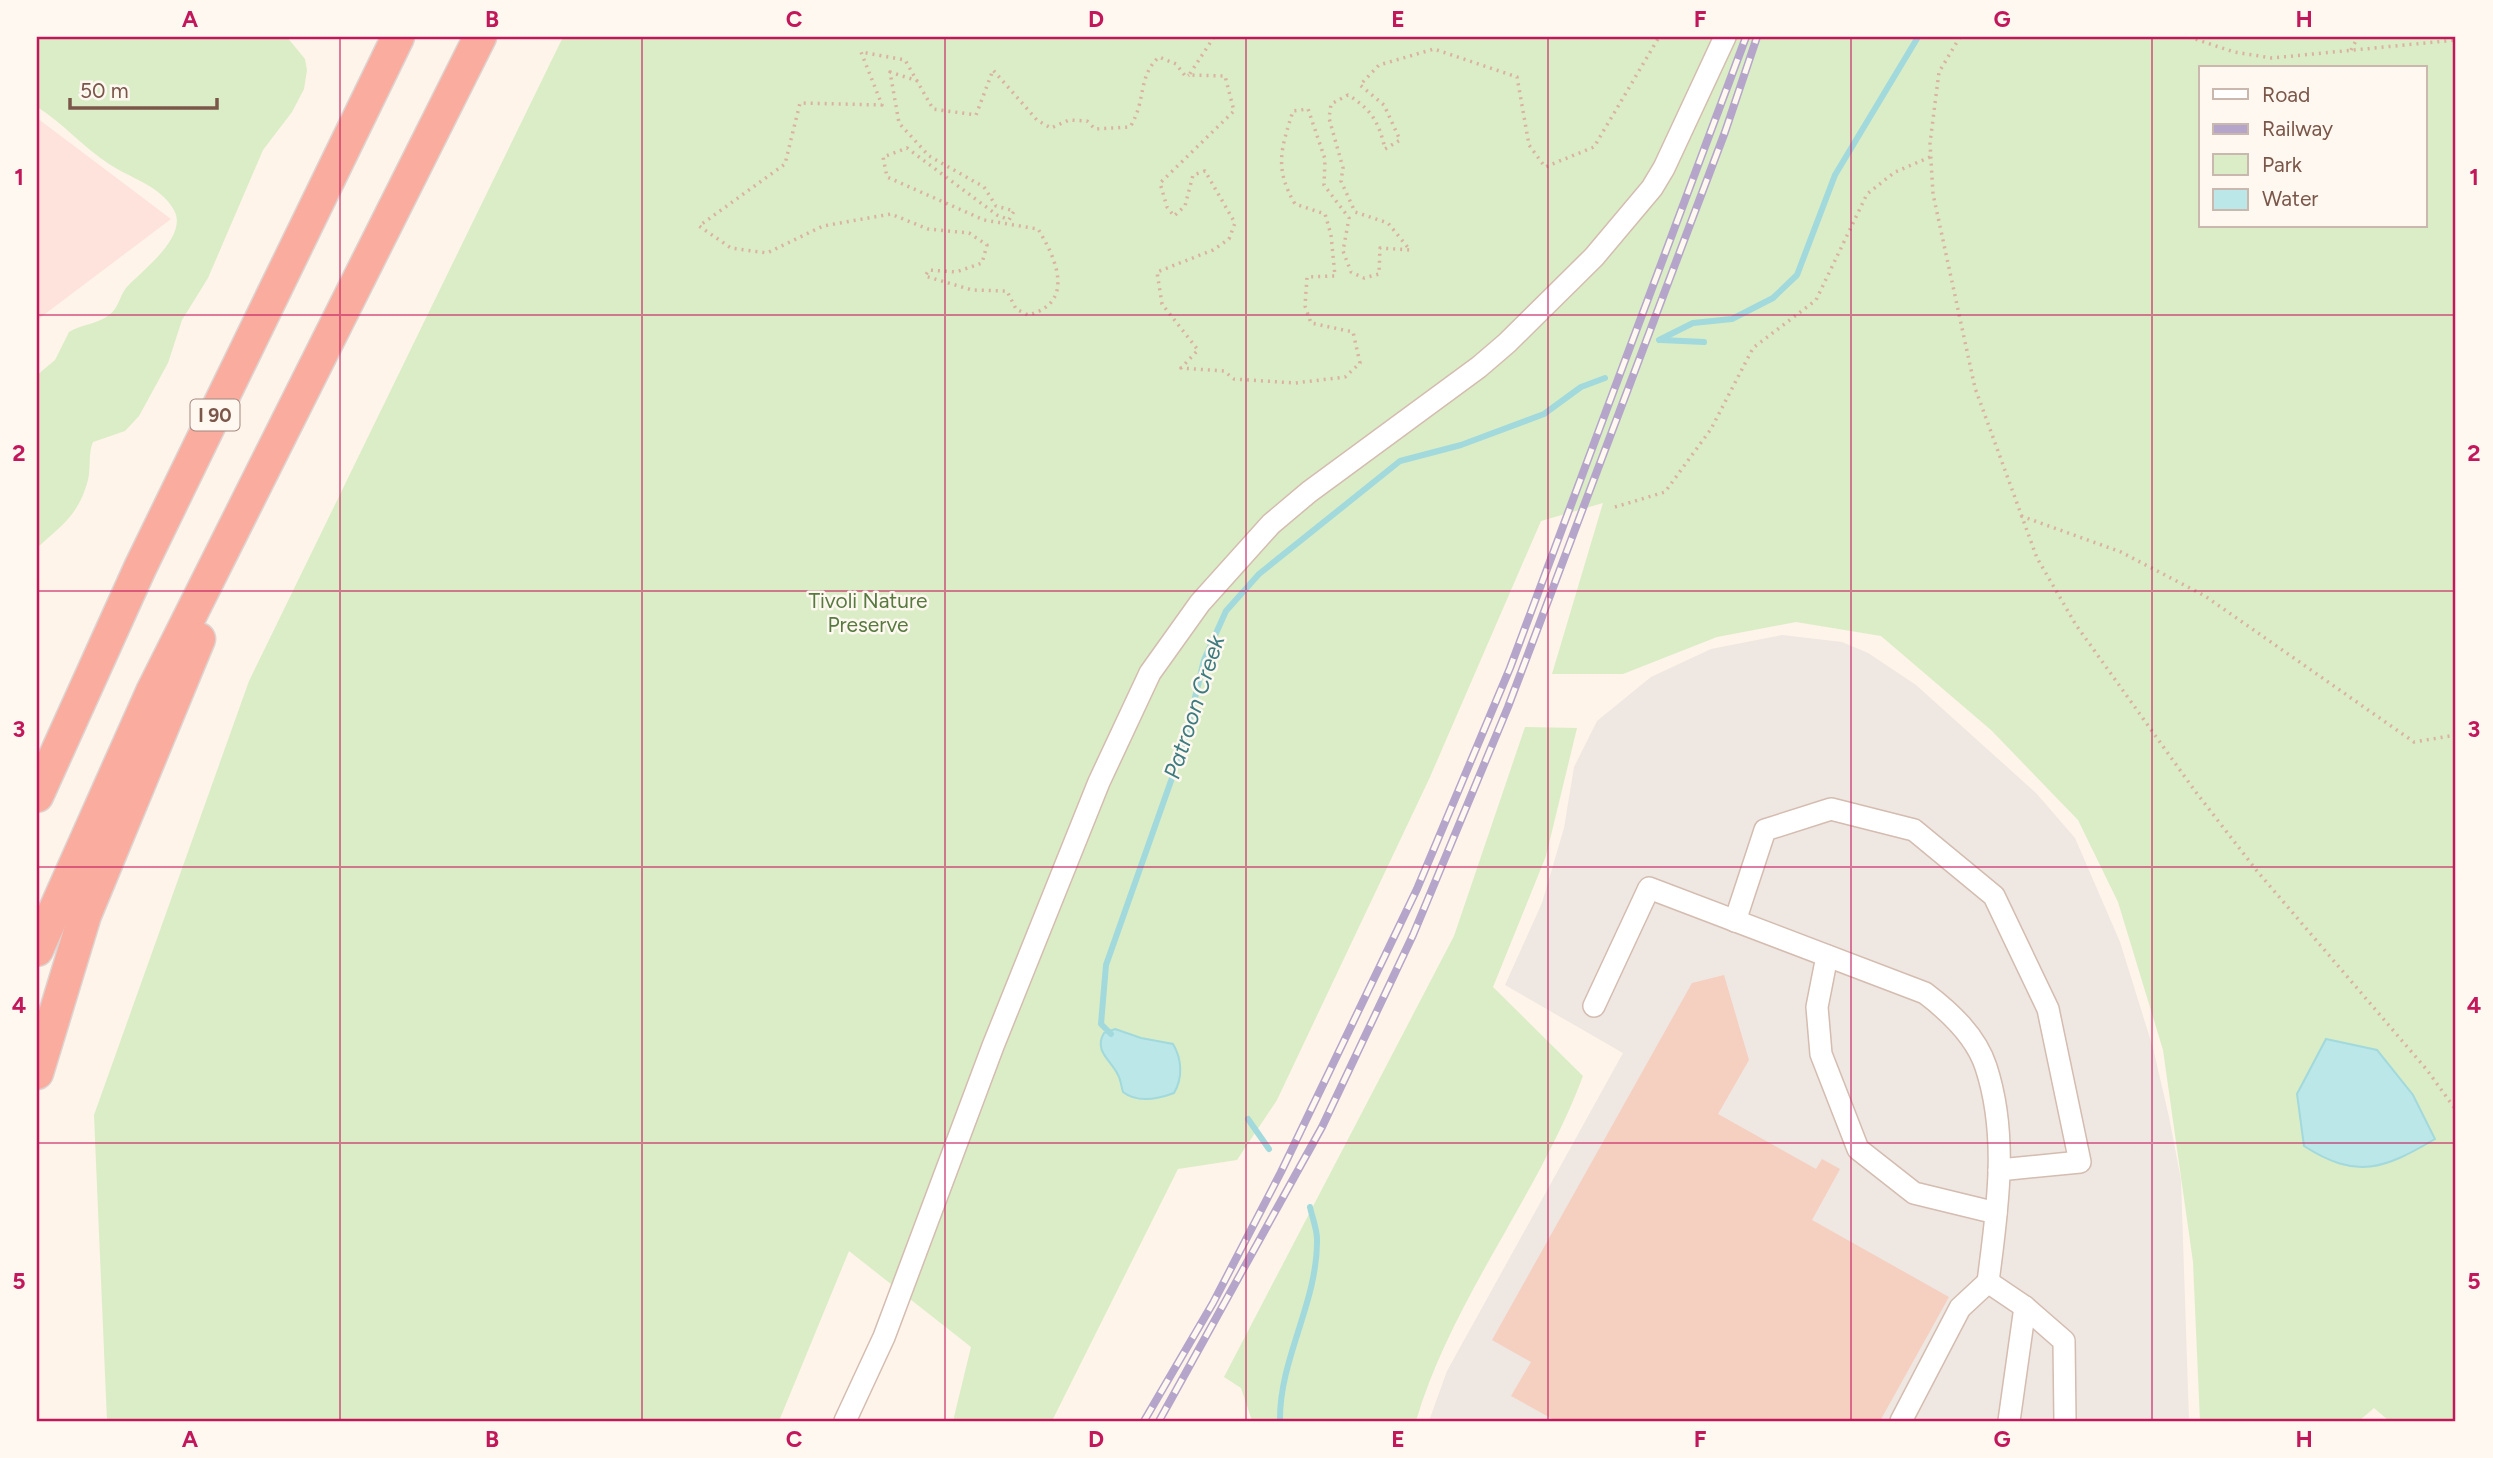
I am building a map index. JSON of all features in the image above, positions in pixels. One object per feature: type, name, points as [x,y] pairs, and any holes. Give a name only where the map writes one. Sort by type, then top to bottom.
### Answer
[{"type":"highway","name":"I 90","points":[[37,796],[140,568],[398,37]]},
{"type":"highway","points":[[37,950],[152,692],[480,37]]},
{"type":"highway","points":[[37,1073],[85,915],[292,414]]},
{"type":"street","points":[[845,1421],[884,1337],[993,1046],[1100,782],[1150,673],[1200,603],[1271,524],[1359,453],[1479,367],[1549,304],[1594,257],[1652,188],[1664,168],[1725,37]]},
{"type":"street","points":[[1735,921],[1765,830],[1831,808],[1914,830],[1994,896],[2048,1009],[2080,1162],[1999,1170]]},
{"type":"street","points":[[1594,1006],[1648,888],[1924,993],[1945,1008],[1967,1032],[1986,1066],[1998,1135],[1999,1170],[1988,1282],[1960,1308],[1901,1421]]},
{"type":"street","points":[[1827,956],[1817,1007],[1821,1054],[1858,1149],[1914,1193],[1996,1213]]},
{"type":"street","points":[[1988,1282],[2025,1307],[2064,1340],[2065,1421]]},
{"type":"street","points":[[2009,1421],[2025,1307]]},
{"type":"path","points":[[1189,75],[1214,37]]},
{"type":"path","points":[[918,81],[890,72],[899,123],[929,156],[984,187],[996,206],[1014,211],[1009,220],[997,215],[907,148],[883,157],[887,177],[984,220],[1038,229],[1055,255],[1059,283],[1052,300],[1042,312],[1028,315],[1016,309],[1007,291],[972,290],[925,276],[929,270],[956,272],[982,263],[987,245],[969,233],[928,229],[891,214],[823,226],[767,253],[731,248],[699,226],[785,164],[800,103],[882,106],[861,52],[905,60],[918,81],[933,109],[976,115],[993,70],[1037,120],[1051,128],[1069,120],[1087,121],[1095,129],[1129,127],[1140,111],[1147,68],[1159,57],[1176,64],[1186,76],[1225,76],[1234,111],[1160,183],[1167,207],[1174,216],[1185,206],[1193,175],[1205,171],[1236,223],[1229,239],[1213,250],[1157,272],[1162,304],[1198,350],[1181,368],[1224,371],[1234,379],[1295,383],[1345,377],[1360,363],[1353,332],[1311,323],[1306,306],[1307,278],[1335,276],[1331,235],[1325,214],[1295,204],[1283,183],[1280,152],[1293,111],[1308,109],[1325,159],[1324,185],[1349,218],[1343,251],[1351,272],[1364,278],[1379,274],[1381,248],[1410,250],[1388,223],[1355,212],[1341,181],[1343,169],[1329,118],[1331,104],[1348,94],[1366,106],[1380,125],[1385,149],[1400,140],[1384,105],[1360,85],[1378,65],[1434,49],[1517,77],[1529,145],[1545,167],[1594,147],[1659,37]]},
{"type":"path","points":[[1960,37],[1939,72],[1930,157],[1943,247],[1975,388],[2021,516],[2044,571],[2134,710],[2257,871],[2427,1070],[2456,1110]]},
{"type":"path","points":[[2189,37],[2234,52],[2272,58],[2297,58],[2456,40]]},
{"type":"path","points":[[2351,50],[2358,37]]},
{"type":"path","points":[[1615,507],[1665,492],[1711,429],[1753,348],[1816,300],[1867,194],[1895,172],[1930,157]]},
{"type":"path","points":[[2021,516],[2121,552],[2205,596],[2414,742],[2456,735]]},
{"type":"shaded area","points":[[37,118],[171,219],[37,320]]},
{"type":"shaded area","points":[[1782,635],[1842,642],[1868,653],[1916,685],[2036,793],[2075,838],[2120,942],[2153,1048],[2169,1117],[2181,1180],[2189,1421],[1429,1421],[1447,1371],[1623,1053],[1505,985],[1542,903],[1564,828],[1574,767],[1597,721],[1651,677],[1711,649]]},
{"type":"green space","points":[[37,37],[287,37],[305,59],[307,70],[304,89],[292,112],[263,150],[208,278],[182,320],[168,363],[139,416],[125,431],[93,442],[88,480],[79,502],[62,525],[37,548],[37,375],[55,360],[69,332],[105,318],[112,312],[126,288],[169,242],[177,220],[174,210],[161,195],[100,157],[37,107]]},
{"type":"green space","name":"Tivoli Nature Preserve","points":[[563,37],[2456,37],[2456,1421],[2389,1421],[2374,1408],[2359,1421],[2200,1421],[2193,1262],[2163,1050],[2118,902],[2078,820],[1991,730],[1881,636],[1796,622],[1717,637],[1623,674],[1552,674],[1603,503],[1541,521],[1430,777],[1277,1100],[1237,1160],[1178,1169],[1052,1421],[953,1421],[971,1347],[849,1251],[779,1421],[107,1421],[94,1115],[249,681]]},
{"type":"green space","points":[[1525,727],[1577,728],[1546,856],[1493,987],[1583,1076],[1543,1163],[1451,1332],[1416,1421],[1252,1421],[1241,1388],[1224,1377],[1454,936]]},
{"type":"water","points":[[1115,1029],[1141,1038],[1173,1044],[1180,1068],[1174,1093],[1148,1099],[1135,1098],[1123,1092],[1119,1077],[1101,1045],[1104,1033]]},
{"type":"water","points":[[2326,1039],[2377,1050],[2413,1095],[2435,1139],[2400,1158],[2370,1167],[2340,1163],[2304,1146],[2297,1094]]},
{"type":"building","points":[[1724,975],[1749,1060],[1718,1114],[1816,1169],[1822,1159],[1840,1169],[1812,1220],[1949,1297],[1880,1421],[1556,1421],[1511,1396],[1531,1362],[1492,1340],[1692,983]]},
{"type":"waterway","points":[[1659,340],[1693,323],[1732,319],[1773,298],[1797,275],[1835,175],[1918,37]]},
{"type":"waterway","name":"Patroon Creek","points":[[1661,340],[1704,342]]},
{"type":"waterway","name":"Patroon Creek","points":[[1111,1034],[1101,1024],[1106,965],[1184,744],[1204,660],[1226,611],[1259,574],[1400,461],[1461,445],[1544,414],[1581,387],[1605,378]]},
{"type":"waterway","name":"Patroon Creek","points":[[1248,1119],[1269,1149]]},
{"type":"waterway","name":"Patroon Creek","points":[[1280,1421],[1286,1375],[1316,1262],[1317,1235],[1310,1207]]},
{"type":"railway","points":[[1144,1421],[1213,1303],[1281,1172],[1417,889],[1510,668],[1746,37]]},
{"type":"railway","points":[[1159,1421],[1322,1127],[1413,935],[1508,707],[1725,132],[1757,37]]}]
